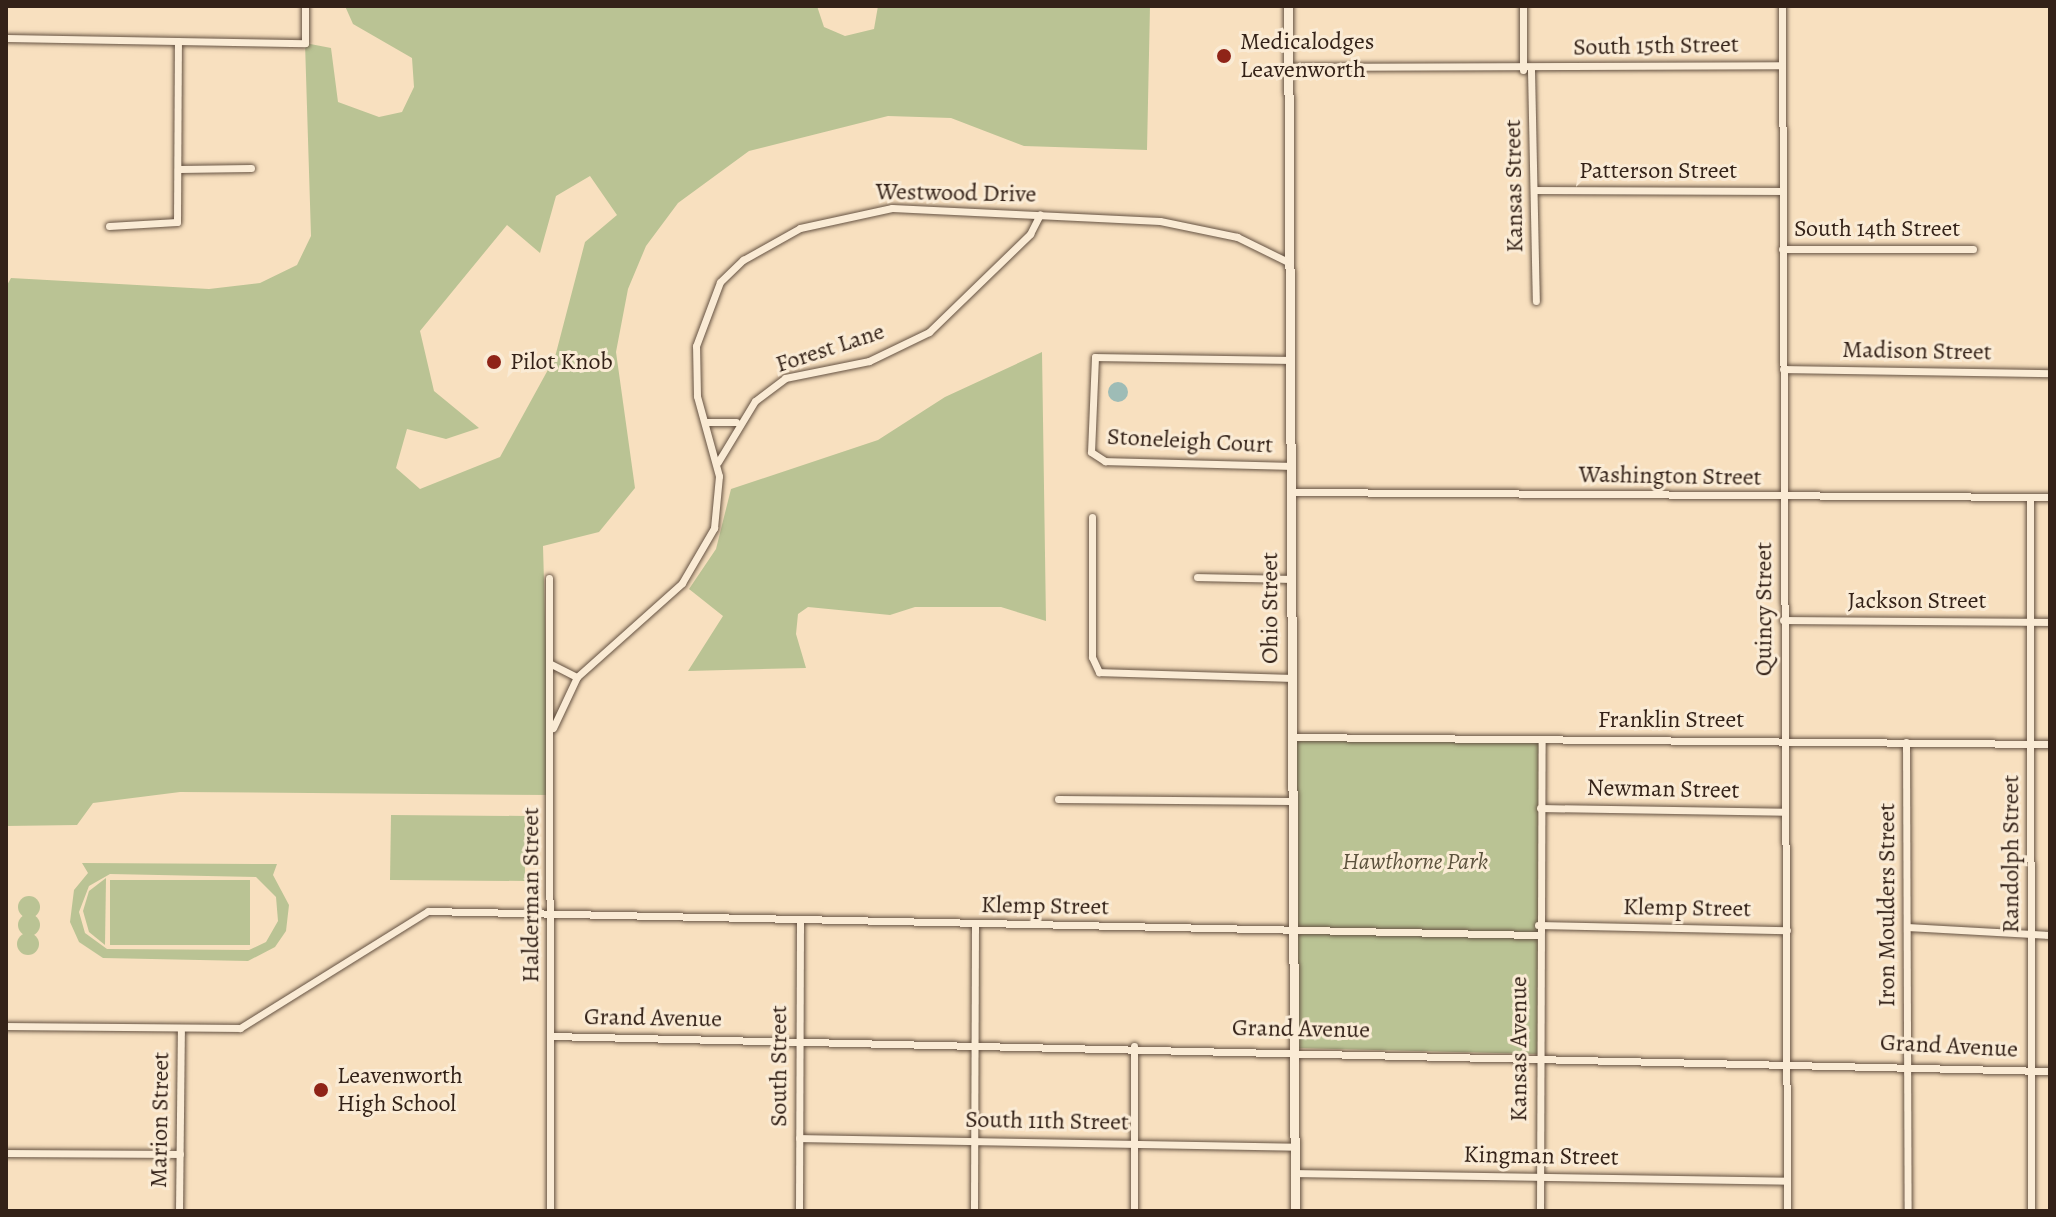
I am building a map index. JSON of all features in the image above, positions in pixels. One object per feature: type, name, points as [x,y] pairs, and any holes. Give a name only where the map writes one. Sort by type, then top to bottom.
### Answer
[{"type":"street","points":[[6,38],[305,43],[305,6]]},
{"type":"street","name":"Ohio Street","points":[[1288,6],[1295,1211]]},
{"type":"street","name":"Kansas Street","points":[[1523,6],[1534,190],[1536,301]]},
{"type":"street","name":"Quincy Street","points":[[1782,6],[1787,1211]]},
{"type":"street","points":[[109,226],[177,222],[178,41]]},
{"type":"street","name":"South 15th Street","points":[[1287,67],[1527,70],[1782,65]]},
{"type":"street","points":[[179,169],[251,168]]},
{"type":"street","name":"Patterson Street","points":[[1534,190],[1782,191]]},
{"type":"street","name":"Westwood Drive","points":[[553,728],[577,677],[682,583],[701,557],[720,494],[718,462],[705,422],[696,346],[720,282],[743,260],[846,212],[1040,214],[1205,228],[1288,262]]},
{"type":"street","name":"Forest Lane","points":[[718,462],[736,422],[785,378],[869,361],[929,332],[1030,234],[1040,214]]},
{"type":"street","name":"South 14th Street","points":[[1782,249],[1973,249]]},
{"type":"street","name":"Stoneleigh Court","points":[[1289,360],[1095,357],[1091,452],[1105,461],[1290,466]]},
{"type":"street","name":"Madison Street","points":[[1783,369],[2050,373]]},
{"type":"street","points":[[705,422],[736,422]]},
{"type":"street","name":"Washington Street","points":[[1291,492],[2050,497]]},
{"type":"street","name":"Randolph Street","points":[[2030,497],[2031,1211]]},
{"type":"street","points":[[1092,517],[1092,657],[1103,674],[1290,678]]},
{"type":"street","points":[[1197,577],[1290,579]]},
{"type":"street","name":"Halderman Street","points":[[549,578],[553,728],[550,1211]]},
{"type":"street","name":"Jackson Street","points":[[1783,620],[2050,622]]},
{"type":"street","points":[[551,664],[577,677]]},
{"type":"street","name":"Franklin Street","points":[[1291,737],[2050,744]]},
{"type":"street","points":[[1538,935],[1542,739]]},
{"type":"street","name":"Iron Moulders Street","points":[[1906,742],[1908,1211]]},
{"type":"street","points":[[1058,799],[1292,801]]},
{"type":"street","name":"Newman Street","points":[[1540,808],[1785,812]]},
{"type":"street","points":[[6,1026],[181,1030],[251,1023],[412,915],[552,912]]},
{"type":"street","name":"Klemp Street","points":[[552,912],[975,925],[1538,935]]},
{"type":"street","name":"South Street","points":[[799,1211],[800,920]]},
{"type":"street","points":[[974,1211],[975,925]]},
{"type":"street","name":"Klemp Street","points":[[1538,925],[1787,930]]},
{"type":"street","points":[[1907,927],[2050,935]]},
{"type":"street","name":"Kansas Avenue","points":[[1538,935],[1540,1211]]},
{"type":"street","name":"Marion Street","points":[[179,1211],[181,1030]]},
{"type":"street","name":"Grand Avenue","points":[[550,1036],[1293,1048],[1908,1064],[2050,1071]]},
{"type":"street","points":[[1134,1046],[1134,1211]]},
{"type":"street","name":"South 11th Street","points":[[799,1138],[1293,1147]]},
{"type":"street","points":[[6,1153],[180,1154]]},
{"type":"street","name":"Kingman Street","points":[[1294,1173],[1787,1181]]},
{"type":"green space","points":[[345,6],[817,6],[824,27],[845,36],[874,29],[878,6],[1150,6],[1147,150],[1024,146],[951,118],[888,116],[749,151],[678,203],[646,246],[628,289],[616,352],[635,488],[599,532],[543,546],[550,795],[180,792],[93,803],[77,825],[6,826],[6,287],[11,278],[209,289],[260,283],[297,265],[311,236],[305,43],[331,48],[338,102],[379,117],[402,112],[414,87],[412,58],[353,24]],"holes":[[[590,176],[617,215],[585,242],[555,357],[500,457],[420,489],[396,468],[407,429],[446,439],[479,428],[434,391],[420,331],[507,225],[540,253],[556,196]]]},
{"type":"green space","points":[[1042,352],[1046,621],[1001,607],[915,607],[890,615],[808,607],[798,614],[796,634],[806,668],[688,671],[723,616],[689,589],[716,549],[731,489],[878,440],[945,397]]},
{"type":"green space","name":"Hawthorne Park","points":[[1291,737],[1542,739],[1538,1054],[1293,1048]]},
{"type":"green space","points":[[391,815],[525,816],[525,881],[390,880]]},
{"type":"green space","points":[[82,863],[277,864],[273,875],[289,905],[286,931],[275,947],[248,961],[103,958],[79,942],[70,922],[74,890],[88,873]],"holes":[[[110,874],[256,877],[276,897],[278,921],[266,942],[249,950],[107,949],[85,933],[79,912],[89,886]]]},
{"type":"green space","points":[[106,878],[105,945],[89,932],[83,911],[89,891]]},
{"type":"green space","points":[[110,880],[250,880],[250,945],[110,945]]},
{"type":"green space","points":[[29,896],[37,899],[40,907],[37,915],[29,918],[21,915],[18,907],[21,899]]},
{"type":"green space","points":[[29,914],[37,917],[40,925],[37,933],[29,936],[21,933],[18,925],[21,917]]},
{"type":"green space","points":[[28,933],[36,936],[39,944],[36,952],[28,955],[20,952],[17,944],[20,936]]},
{"type":"water","points":[[1114,382],[1122,382],[1128,392],[1122,402],[1114,402],[1108,396],[1108,388]]},
{"type":"place","name":"Medicalodges Leavenworth","points":[[1224,56]]},
{"type":"place","name":"Pilot Knob","points":[[494,362]]},
{"type":"place","name":"Leavenworth High School","points":[[321,1090]]}]
